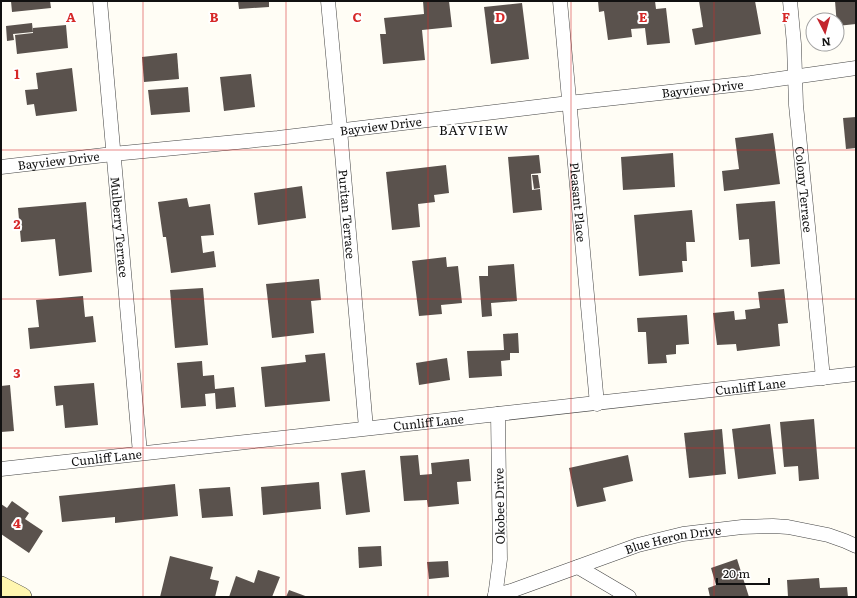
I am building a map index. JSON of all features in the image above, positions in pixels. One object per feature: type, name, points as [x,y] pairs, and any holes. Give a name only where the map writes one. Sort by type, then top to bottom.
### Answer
[{"type":"street","name":"Mulberry Terrace","points":[[100,1],[140,453]]},
{"type":"street","name":"Puritan Terrace","points":[[328,1],[366,428]]},
{"type":"street","name":"Pleasant Place","points":[[560,1],[597,404]]},
{"type":"street","name":"Colony Terrace","points":[[790,1],[794,44],[797,113],[823,378]]},
{"type":"street","name":"Bayview Drive","points":[[1,167],[113,154],[278,138],[569,103],[752,83],[856,68]]},
{"type":"street","name":"Cunliff Lane","points":[[1,469],[597,404],[856,374]]},
{"type":"street","name":"Okobee Drive","points":[[495,596],[500,559],[498,414]]},
{"type":"street","name":"Blue Heron Drive","points":[[495,596],[638,545],[683,534],[742,527],[788,527],[828,535],[856,546]]},
{"type":"street","points":[[578,567],[629,597]]},
{"type":"street","points":[[1,586],[22,597]]},
{"type":"building","points":[[11,1],[50,1],[51,8],[12,12]]},
{"type":"building","points":[[238,1],[269,1],[269,7],[239,9]]},
{"type":"building","points":[[423,1],[449,1],[452,27],[422,30],[425,60],[383,64],[380,34],[386,34],[384,18],[424,14]]},
{"type":"building","points":[[598,1],[655,1],[656,9],[666,8],[670,43],[647,45],[645,28],[631,29],[632,37],[608,40],[604,11],[599,12]]},
{"type":"building","points":[[699,1],[755,1],[761,34],[695,45],[692,29],[703,27]]},
{"type":"building","points":[[835,1],[856,1],[856,24],[845,25],[845,12],[836,12]]},
{"type":"building","points":[[522,3],[529,59],[491,64],[484,7]]},
{"type":"building","points":[[32,23],[33,32],[13,34],[14,40],[7,41],[6,26]]},
{"type":"building","points":[[66,25],[68,48],[17,54],[15,35],[33,33],[33,28]]},
{"type":"building","points":[[177,53],[179,79],[144,82],[142,57]]},
{"type":"building","points":[[72,68],[77,111],[36,116],[34,104],[27,105],[25,90],[38,89],[36,73]]},
{"type":"building","points":[[251,74],[255,107],[224,111],[220,77]]},
{"type":"building","points":[[188,87],[190,112],[151,115],[148,90]]},
{"type":"building","points":[[856,117],[856,148],[846,149],[843,118]]},
{"type":"building","points":[[773,133],[780,184],[724,191],[722,171],[739,169],[735,138]]},
{"type":"building","points":[[673,153],[675,187],[623,190],[621,157]]},
{"type":"building","points":[[539,155],[541,173],[531,174],[532,190],[540,189],[542,210],[513,213],[508,157]]},
{"type":"building","points":[[446,165],[449,193],[434,195],[435,202],[418,204],[420,227],[392,230],[386,172]]},
{"type":"building","points":[[532,175],[538,175],[540,188],[534,189]]},
{"type":"building","points":[[302,186],[306,218],[258,225],[254,193]]},
{"type":"building","points":[[187,198],[189,207],[210,204],[214,235],[201,236],[203,253],[214,251],[216,267],[171,273],[166,237],[163,237],[158,202]]},
{"type":"building","points":[[775,201],[780,264],[751,267],[749,239],[739,240],[736,204]]},
{"type":"building","points":[[86,202],[92,272],[59,276],[55,239],[21,242],[18,208]]},
{"type":"building","points":[[692,210],[695,242],[686,242],[687,261],[682,261],[683,272],[639,276],[634,215]]},
{"type":"building","points":[[446,257],[447,267],[458,266],[462,303],[441,305],[442,314],[419,316],[412,261]]},
{"type":"building","points":[[514,264],[517,301],[491,303],[492,316],[482,317],[479,276],[488,276],[488,266]]},
{"type":"building","points":[[319,279],[321,300],[311,301],[314,333],[272,338],[266,284]]},
{"type":"building","points":[[203,288],[208,345],[175,348],[170,290]]},
{"type":"building","points":[[784,289],[788,323],[778,324],[780,346],[737,351],[736,344],[717,345],[713,313],[734,311],[735,320],[746,319],[745,310],[760,308],[758,292]]},
{"type":"building","points":[[83,296],[85,317],[93,316],[96,342],[30,349],[28,328],[39,327],[36,300]]},
{"type":"building","points":[[687,315],[689,344],[676,345],[676,354],[666,355],[667,363],[648,364],[646,332],[638,332],[637,318]]},
{"type":"building","points":[[518,333],[519,353],[510,353],[510,360],[501,361],[502,376],[469,378],[467,351],[504,350],[503,334]]},
{"type":"building","points":[[325,353],[330,401],[265,407],[261,367],[306,362],[305,355]]},
{"type":"building","points":[[447,358],[450,380],[419,385],[416,363]]},
{"type":"building","points":[[202,361],[203,376],[214,375],[215,389],[234,387],[236,407],[216,409],[215,393],[205,394],[206,406],[181,408],[177,363]]},
{"type":"building","points":[[94,383],[98,425],[65,428],[63,405],[56,406],[54,386]]},
{"type":"building","points":[[10,385],[14,431],[1,432],[1,386]]},
{"type":"building","points":[[814,419],[819,479],[799,481],[798,466],[784,467],[780,422]]},
{"type":"building","points":[[770,424],[776,474],[738,479],[732,429]]},
{"type":"building","points":[[722,429],[726,474],[689,478],[684,433]]},
{"type":"building","points":[[418,455],[420,475],[432,474],[431,463],[469,459],[471,481],[457,482],[459,504],[428,507],[427,500],[404,501],[400,456]]},
{"type":"building","points":[[628,455],[633,481],[603,488],[606,501],[577,507],[569,468]]},
{"type":"building","points":[[365,470],[370,512],[346,515],[341,473]]},
{"type":"building","points":[[319,482],[321,509],[263,515],[261,487]]},
{"type":"building","points":[[175,484],[178,516],[115,523],[115,517],[62,522],[59,496]]},
{"type":"building","points":[[230,487],[233,516],[202,518],[199,489]]},
{"type":"building","points":[[12,501],[29,513],[25,519],[43,531],[29,553],[1,534],[1,504],[7,508]]},
{"type":"building","points":[[381,546],[382,566],[359,568],[358,547]]},
{"type":"building","points":[[170,556],[213,567],[210,579],[219,581],[215,597],[160,597]]},
{"type":"building","points":[[737,559],[749,597],[710,597],[708,588],[716,585],[711,568]]},
{"type":"building","points":[[448,561],[449,577],[429,579],[427,562]]},
{"type":"building","points":[[258,570],[280,577],[272,597],[229,597],[236,576],[254,583]]},
{"type":"building","points":[[819,578],[820,588],[847,587],[848,597],[788,597],[787,580]]},
{"type":"building","points":[[289,590],[308,597],[286,597]]},
{"type":"district","name":"BAYVIEW","points":[[474,129]]}]
